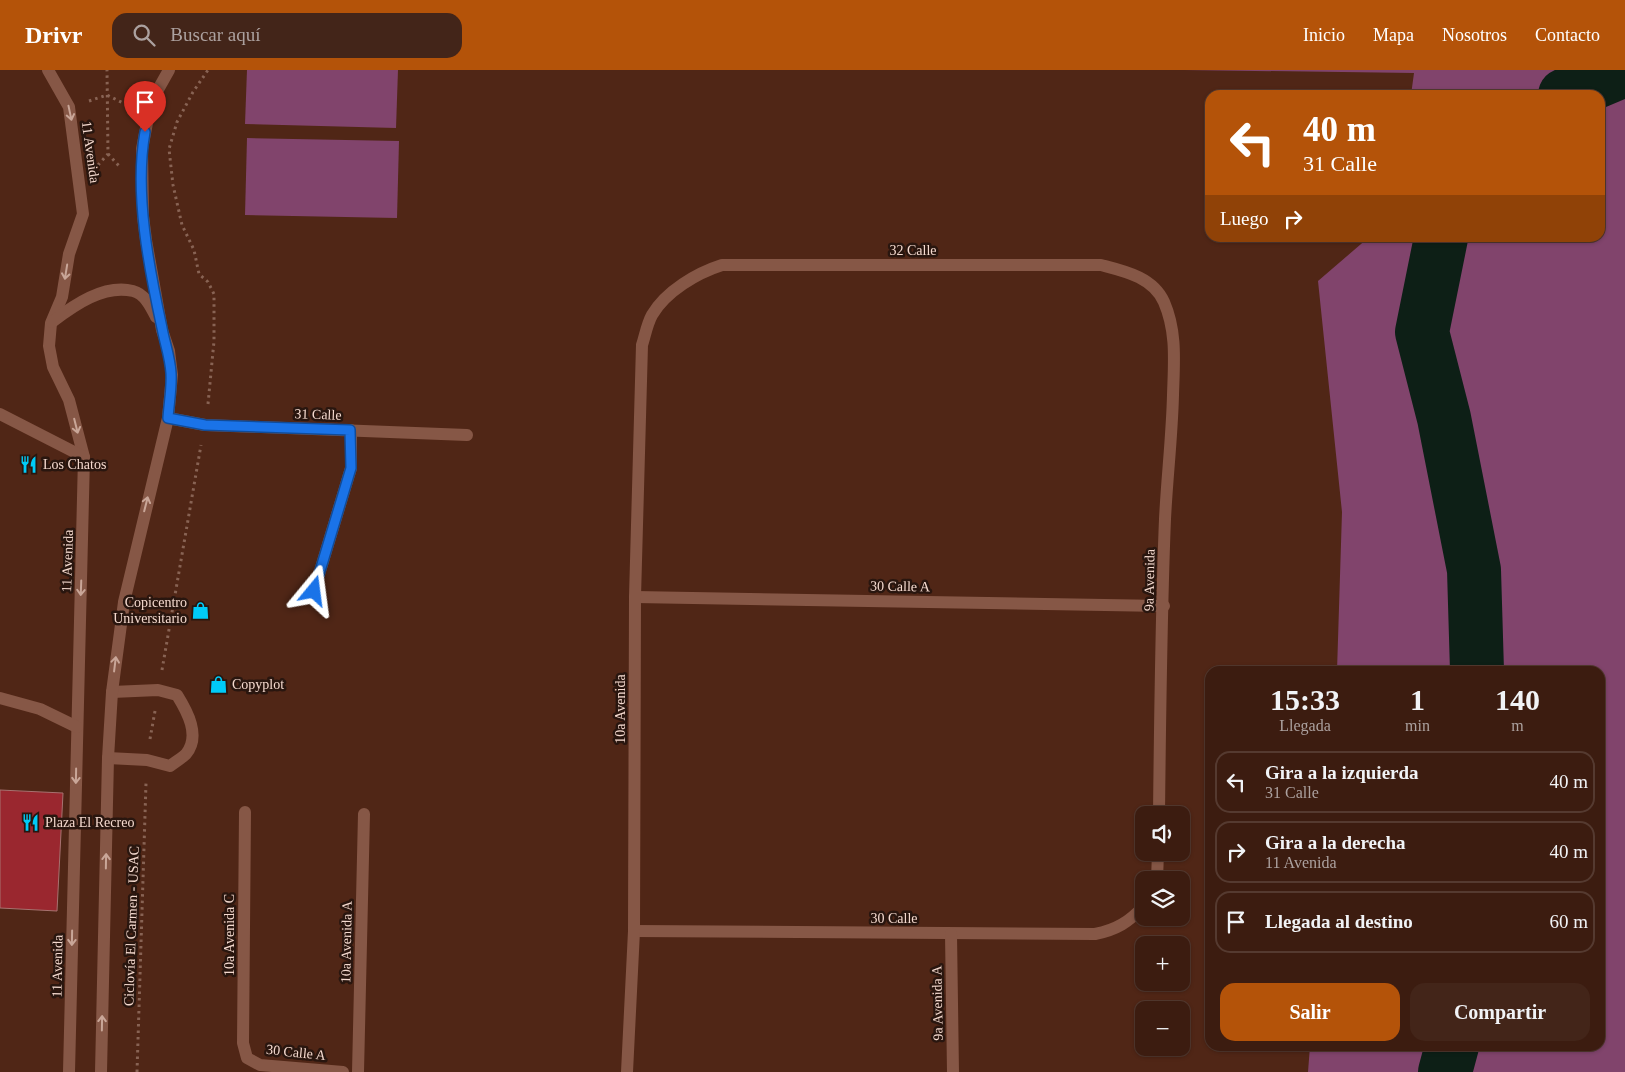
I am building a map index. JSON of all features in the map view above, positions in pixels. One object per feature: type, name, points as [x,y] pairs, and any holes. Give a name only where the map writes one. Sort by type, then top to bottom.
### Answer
[{"type":"street","name":"11 Avenida","points":[[48,70],[69,107],[83,214],[69,254],[62,297],[48,335],[50,357],[69,400],[84,458],[69,1072]]},
{"type":"street","points":[[162,330],[143,216],[142,150],[151,102],[168,70]]},
{"type":"street","name":"32 Calle","points":[[642,345],[652,315],[673,292],[704,270],[722,265],[1101,265],[1127,271],[1147,281],[1163,299],[1171,321],[1175,346]]},
{"type":"street","points":[[51,323],[79,302],[99,294],[134,291],[148,301],[162,330],[169,351],[172,374],[168,418],[124,602],[112,692],[108,758],[101,1072]]},
{"type":"street","name":"10a Avenida","points":[[627,1072],[634,931],[635,597],[642,345]]},
{"type":"street","name":"9a Avenida","points":[[1159,806],[1166,519],[1172,437],[1175,346]]},
{"type":"street","points":[[0,414],[84,458]]},
{"type":"street","name":"31 Calle","points":[[168,418],[205,425],[467,435]]},
{"type":"street","points":[[314,591],[351,468],[350,430]]},
{"type":"street","name":"30 Calle A","points":[[635,597],[1164,606]]},
{"type":"street","points":[[108,758],[147,760],[170,766],[186,754],[192,744],[190,717],[177,695],[158,690],[112,692]]},
{"type":"street","points":[[0,698],[40,709],[77,727]]},
{"type":"street","name":"10a Avenida C","points":[[245,812],[243,1043],[247,1058]]},
{"type":"street","name":"10a Avenida A","points":[[358,1072],[364,814]]},
{"type":"street","name":"30 Calle","points":[[634,931],[1095,934],[1113,930],[1128,922],[1135,915]]},
{"type":"street","name":"9a Avenida A","points":[[951,934],[953,1072]]},
{"type":"street","name":"30 Calle A","points":[[247,1058],[260,1065],[343,1072]]},
{"type":"path","name":"Ciclovía El Carmen - USAC","points":[[137,1072],[147,760],[205,425],[214,341],[214,294],[208,282],[199,274],[194,250],[182,226],[173,185],[169,149],[177,122],[192,92],[208,70]]},
{"type":"path","points":[[69,107],[107,95],[148,116],[177,122]]},
{"type":"shaded area","points":[[247,70],[398,70],[396,128],[245,124]]},
{"type":"shaded area","points":[[1184,70],[1625,70],[1625,1072],[1308,1072],[1310,1051],[1605,1051],[1605,666],[1337,666],[1342,512],[1318,281],[1363,242],[1605,242],[1605,90],[1412,90],[1414,73]]},
{"type":"shaded area","points":[[247,138],[399,141],[397,218],[245,215]]},
{"type":"building","name":"Plaza El Recreo","points":[[0,790],[63,793],[57,911],[0,908]]},
{"type":"waterway","points":[[1577,90],[1624,70]]},
{"type":"waterway","points":[[1440,242],[1422,332],[1444,418],[1474,570],[1477,666]]},
{"type":"waterway","points":[[1445,1072],[1451,1051]]},
{"type":"place","name":"Los Chatos","points":[[29,464]]},
{"type":"place","name":"Copicentro Universitario","points":[[201,610]]},
{"type":"place","name":"Copyplot","points":[[218,684]]},
{"type":"place","name":"Plaza El Recreo","points":[[31,822]]},
{"type":"route","points":[[145,132],[142,150],[143,216],[162,330],[169,351],[172,374],[168,418],[205,425],[350,430],[351,468],[314,591]]}]
